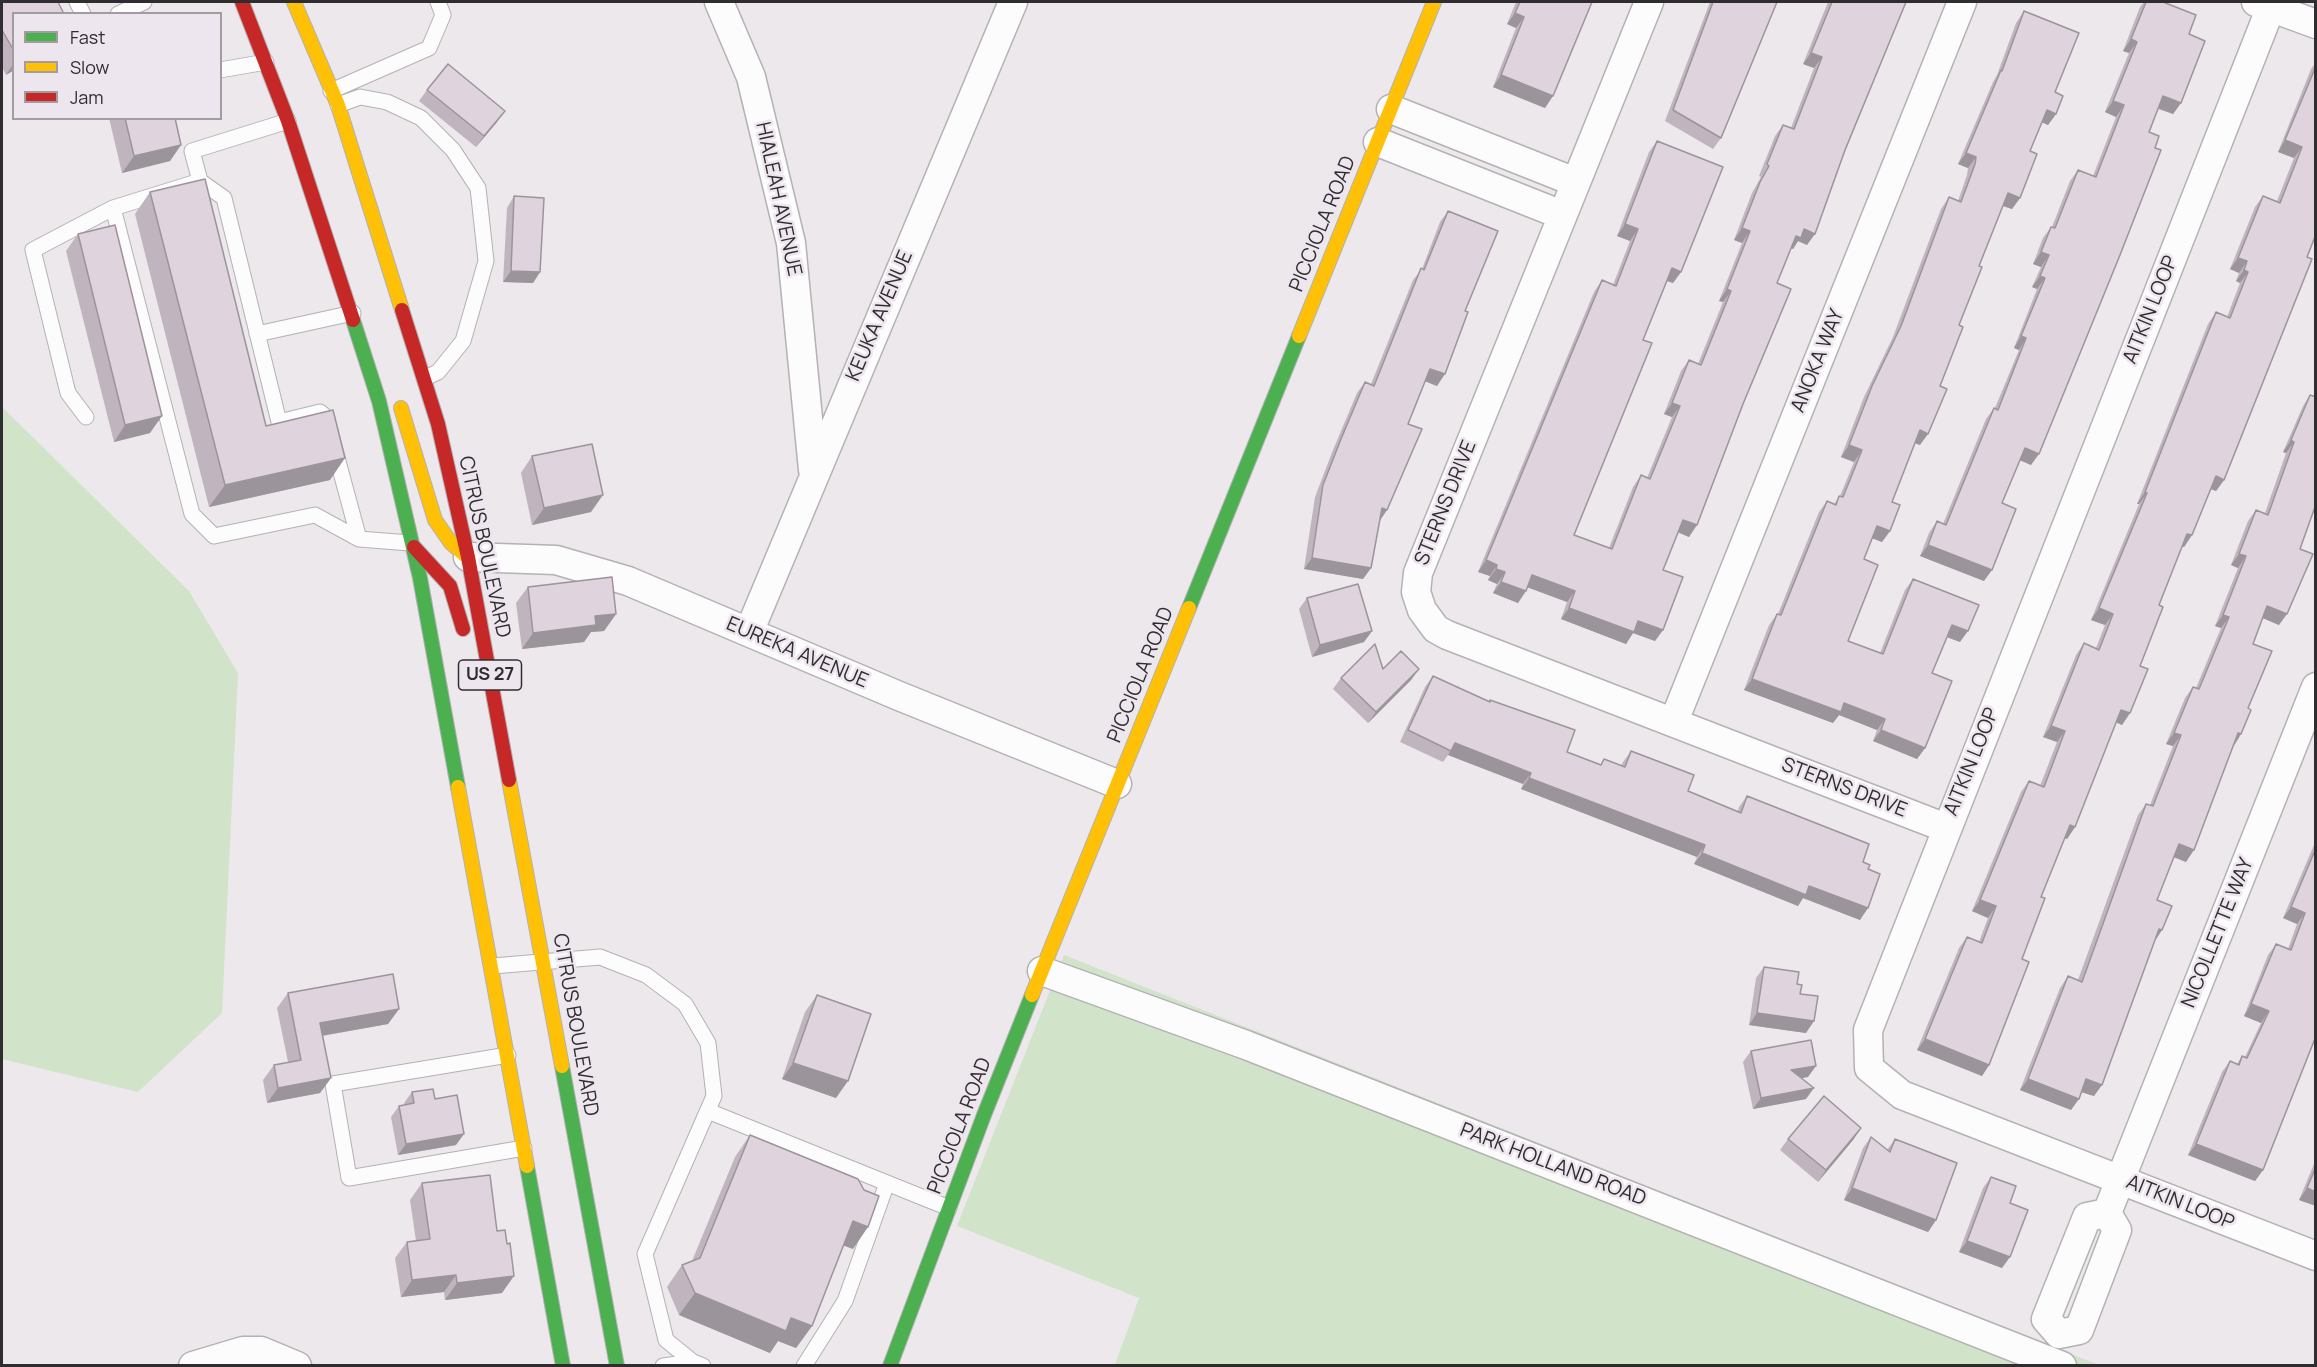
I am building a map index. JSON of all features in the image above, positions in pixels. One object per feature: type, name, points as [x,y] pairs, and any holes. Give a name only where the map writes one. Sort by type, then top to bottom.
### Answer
[{"type":"main road","name":"US 27","points":[[243,2],[288,121],[333,254],[360,313],[410,543],[420,578],[493,966],[563,1365]]},
{"type":"main road","name":"CITRUS BOULEVARD","points":[[294,2],[338,105],[438,424],[468,557],[617,1365]]},
{"type":"main road","name":"PICCIOLA ROAD","points":[[890,1365],[1042,971],[1434,2]]},
{"type":"main road","points":[[398,397],[435,520],[451,543],[468,557]]},
{"type":"main road","points":[[410,543],[450,586],[466,645]]},
{"type":"main road","points":[[491,763],[524,856]]},
{"type":"street","name":"HIALEAH AVENUE","points":[[718,2],[751,77],[791,243],[813,475]]},
{"type":"street","name":"KEUKA AVENUE","points":[[749,632],[1013,2]]},
{"type":"street","name":"STERNS DRIVE","points":[[1649,2],[1418,573],[1416,592],[1422,610],[1436,628],[1447,635],[1946,828]]},
{"type":"street","name":"ANOKA WAY","points":[[1674,721],[1962,2]]},
{"type":"street","points":[[2264,4],[2316,24]]},
{"type":"street","name":"AITKIN LOOP","points":[[2264,4],[1868,1029],[1869,1068],[1902,1095],[2316,1256]]},
{"type":"street","points":[[1391,109],[1575,182]]},
{"type":"street","points":[[1378,142],[1562,215]]},
{"type":"street","name":"EUREKA AVENUE","points":[[468,557],[556,560],[628,581],[899,696],[1118,784]]},
{"type":"street","name":"NICOLLETTE WAY","points":[[2055,1363],[2059,1334],[2079,1330],[2117,1230],[2107,1213],[2316,687]]},
{"type":"street","name":"PARK HOLLAND ROAD","points":[[1042,971],[1246,1045],[2055,1363]]},
{"type":"street","points":[[193,1365],[243,1351],[261,1352],[297,1365]]},
{"type":"lane","points":[[122,12],[144,2]]},
{"type":"lane","points":[[331,91],[429,48],[443,15],[438,2]]},
{"type":"lane","points":[[222,70],[266,62]]},
{"type":"lane","points":[[338,105],[360,97],[387,102],[421,118],[453,150],[478,188],[486,261],[462,341],[438,372],[425,378]]},
{"type":"lane","points":[[288,121],[192,151],[200,181],[224,198],[279,422],[320,412],[326,417],[359,539]]},
{"type":"lane","points":[[86,417],[68,393],[33,250],[113,208],[200,181]]},
{"type":"lane","points":[[113,208],[192,514],[214,536],[315,515],[359,539],[410,543]]},
{"type":"lane","points":[[257,334],[360,313]]},
{"type":"lane","points":[[493,966],[600,957],[646,975],[685,1004],[708,1043],[714,1096],[645,1254],[666,1340],[698,1364]]},
{"type":"lane","points":[[508,1055],[333,1084],[348,1178],[524,1148]]},
{"type":"lane","points":[[708,1111],[949,1208]]},
{"type":"lane","points":[[804,1365],[845,1301],[887,1183]]},
{"type":"lane","points":[[663,1365],[698,1364]]},
{"type":"green space","points":[[2,407],[189,591],[238,673],[222,1013],[138,1092],[2,1059]]},
{"type":"green space","points":[[1064,955],[2099,1365],[1115,1365],[1139,1298],[957,1226]]},
{"type":"building","points":[[2,2],[58,2],[63,12],[12,12],[12,48],[2,30]]},
{"type":"building","points":[[1520,2],[1592,2],[1553,96],[1501,75],[1524,17],[1515,13]]},
{"type":"building","points":[[1713,2],[1777,2],[1721,138],[1673,110]]},
{"type":"building","points":[[1832,2],[1906,2],[1845,150],[1815,234],[1804,229],[1801,238],[1796,236],[1777,283],[1791,289],[1743,404],[1697,525],[1683,520],[1663,570],[1683,577],[1663,630],[1638,621],[1634,632],[1569,608],[1575,591],[1532,575],[1526,591],[1501,582],[1505,572],[1496,569],[1497,565],[1486,560],[1602,280],[1616,286],[1638,229],[1625,224],[1657,141],[1723,167],[1681,272],[1672,268],[1643,340],[1652,343],[1574,535],[1612,549],[1641,475],[1650,479],[1680,406],[1672,403],[1689,360],[1701,365],[1731,291],[1727,289],[1750,231],[1742,228],[1760,182],[1769,166],[1767,164],[1783,125],[1794,129],[1822,57],[1811,53]]},
{"type":"building","points":[[2146,2],[2163,2],[2196,15],[2189,34],[2205,41],[2181,103],[2163,96],[2149,132],[2159,136],[2155,148],[2161,150],[2039,454],[2025,448],[2002,503],[2016,509],[1992,570],[1928,545],[1937,521],[1946,525],[1994,408],[1998,410],[2026,338],[2021,336],[2045,278],[2040,276],[2049,255],[2041,252],[2051,227],[2055,228],[2078,170],[2096,177],[2124,105],[2113,101],[2137,42],[2131,39]]},
{"type":"building","points":[[2024,11],[2079,33],[2055,92],[2063,96],[2056,114],[2047,110],[2030,151],[2037,154],[2020,198],[2008,193],[1979,266],[1982,267],[1959,325],[1963,327],[1940,386],[1947,389],[1928,434],[1920,430],[1892,502],[1900,505],[1890,531],[1877,526],[1864,559],[1878,565],[1848,641],[1883,654],[1913,579],[1979,605],[1968,631],[1952,625],[1932,673],[1952,681],[1925,748],[1881,730],[1885,719],[1844,703],[1841,712],[1752,679],[1777,614],[1781,615],[1827,501],[1836,505],[1839,496],[1843,497],[1862,450],[1849,445],[1872,386],[1901,326],[1949,197],[1961,202],[1976,157],[1966,153],[2002,71]]},
{"type":"building","points":[[448,64],[505,111],[484,136],[427,90]]},
{"type":"building","points":[[2316,66],[2316,234],[2307,257],[2312,259],[2224,480],[2216,476],[2192,535],[2187,534],[2159,605],[2163,607],[2140,666],[2148,669],[2130,713],[2121,710],[2075,827],[2070,825],[2041,897],[2045,898],[2022,959],[2029,962],[1989,1065],[1925,1039],[1967,937],[1982,943],[1996,906],[1980,900],[2029,781],[2044,787],[2065,731],[2051,726],[2084,643],[2099,650],[2113,614],[2099,608],[2147,493],[2145,492],[2216,312],[2230,318],[2248,272],[2244,270],[2247,261],[2238,258],[2263,196],[2280,203],[2302,147],[2285,140]]},
{"type":"building","points":[[125,120],[175,120],[181,145],[134,156]]},
{"type":"building","points":[[205,179],[266,426],[333,410],[345,458],[225,485],[150,192]]},
{"type":"building","points":[[514,196],[544,198],[540,272],[511,271]]},
{"type":"building","points":[[1448,211],[1498,231],[1465,311],[1468,312],[1445,374],[1430,369],[1408,424],[1422,429],[1387,510],[1382,508],[1371,568],[1312,558],[1323,485],[1341,439],[1365,382],[1374,386],[1421,268],[1424,270]]},
{"type":"building","points":[[115,225],[162,416],[125,425],[78,234]]},
{"type":"building","points":[[2310,395],[2316,397],[2316,504],[2300,549],[2313,554],[2287,614],[2267,606],[2253,644],[2272,651],[2248,708],[2251,710],[2241,734],[2238,733],[2194,850],[2179,844],[2157,900],[2172,906],[2162,930],[2159,929],[2102,1085],[2086,1079],[2079,1099],[2028,1079],[2068,976],[2082,982],[2146,804],[2153,806],[2181,735],[2174,733],[2193,687],[2199,689],[2229,617],[2223,615],[2246,556],[2239,554],[2256,510],[2268,515],[2294,442],[2291,440]]},
{"type":"building","points":[[592,444],[603,495],[544,508],[532,456]]},
{"type":"building","points":[[612,577],[616,614],[595,616],[596,625],[533,633],[528,587]]},
{"type":"building","points":[[1358,584],[1372,631],[1320,645],[1307,598]]},
{"type":"building","points":[[1375,644],[1383,669],[1401,651],[1419,669],[1376,712],[1341,678]]},
{"type":"building","points":[[1433,676],[1490,702],[1490,700],[1575,730],[1567,752],[1601,765],[1604,759],[1625,767],[1631,751],[1694,775],[1688,791],[1741,813],[1747,796],[1869,844],[1863,862],[1870,865],[1868,869],[1880,874],[1868,908],[1809,886],[1806,895],[1702,853],[1705,845],[1529,778],[1531,773],[1455,743],[1451,751],[1408,730]]},
{"type":"building","points":[[2316,848],[2316,1036],[2263,1170],[2196,1144],[2230,1061],[2239,1065],[2242,1056],[2247,1058],[2269,1011],[2251,1004],[2276,944],[2291,950],[2305,913],[2291,907]]},
{"type":"building","points":[[1764,967],[1799,972],[1797,984],[1802,985],[1800,994],[1818,996],[1814,1021],[1757,1013]]},
{"type":"building","points":[[393,974],[399,1009],[320,1023],[331,1078],[278,1088],[274,1065],[301,1060],[288,993]]},
{"type":"building","points":[[817,995],[871,1014],[848,1081],[793,1063]]},
{"type":"building","points":[[1811,1040],[1816,1066],[1791,1070],[1814,1088],[1761,1098],[1751,1051]]},
{"type":"building","points":[[433,1089],[435,1099],[457,1095],[464,1134],[406,1144],[399,1106],[414,1103],[412,1092]]},
{"type":"building","points":[[1824,1096],[1861,1128],[1826,1170],[1788,1139]]},
{"type":"building","points":[[750,1135],[858,1179],[864,1190],[879,1196],[868,1227],[853,1221],[812,1326],[791,1318],[786,1331],[695,1293],[682,1265],[700,1258]]},
{"type":"building","points":[[1871,1137],[1890,1152],[1895,1139],[1957,1163],[1936,1220],[1852,1188]]},
{"type":"building","points":[[2316,1167],[2316,1192],[2307,1188]]},
{"type":"building","points":[[490,1175],[497,1231],[505,1230],[507,1244],[510,1243],[514,1276],[457,1283],[456,1275],[412,1280],[407,1242],[430,1239],[422,1183]]},
{"type":"building","points":[[1991,1177],[2016,1186],[2010,1203],[2028,1210],[2010,1257],[1967,1241]]},
{"type":"traffic: fast","points":[[353,320],[379,401],[420,578],[458,787]]},
{"type":"traffic: fast","points":[[1189,608],[1299,336]]},
{"type":"traffic: fast","points":[[890,1366],[984,1115],[1032,995]]},
{"type":"traffic: fast","points":[[562,1066],[617,1366]]},
{"type":"traffic: fast","points":[[527,1166],[563,1366]]},
{"type":"traffic: slow","points":[[294,2],[338,105],[402,310]]},
{"type":"traffic: slow","points":[[1299,336],[1434,2]]},
{"type":"traffic: slow","points":[[401,408],[435,520],[451,543],[466,556]]},
{"type":"traffic: slow","points":[[1032,995],[1189,608]]},
{"type":"traffic: slow","points":[[509,780],[562,1066]]},
{"type":"traffic: slow","points":[[458,787],[527,1166]]},
{"type":"traffic: jam","points":[[242,2],[288,121],[353,320]]},
{"type":"traffic: jam","points":[[402,310],[438,424],[468,557],[509,780]]},
{"type":"traffic: jam","points":[[414,547],[450,586],[463,629]]}]
